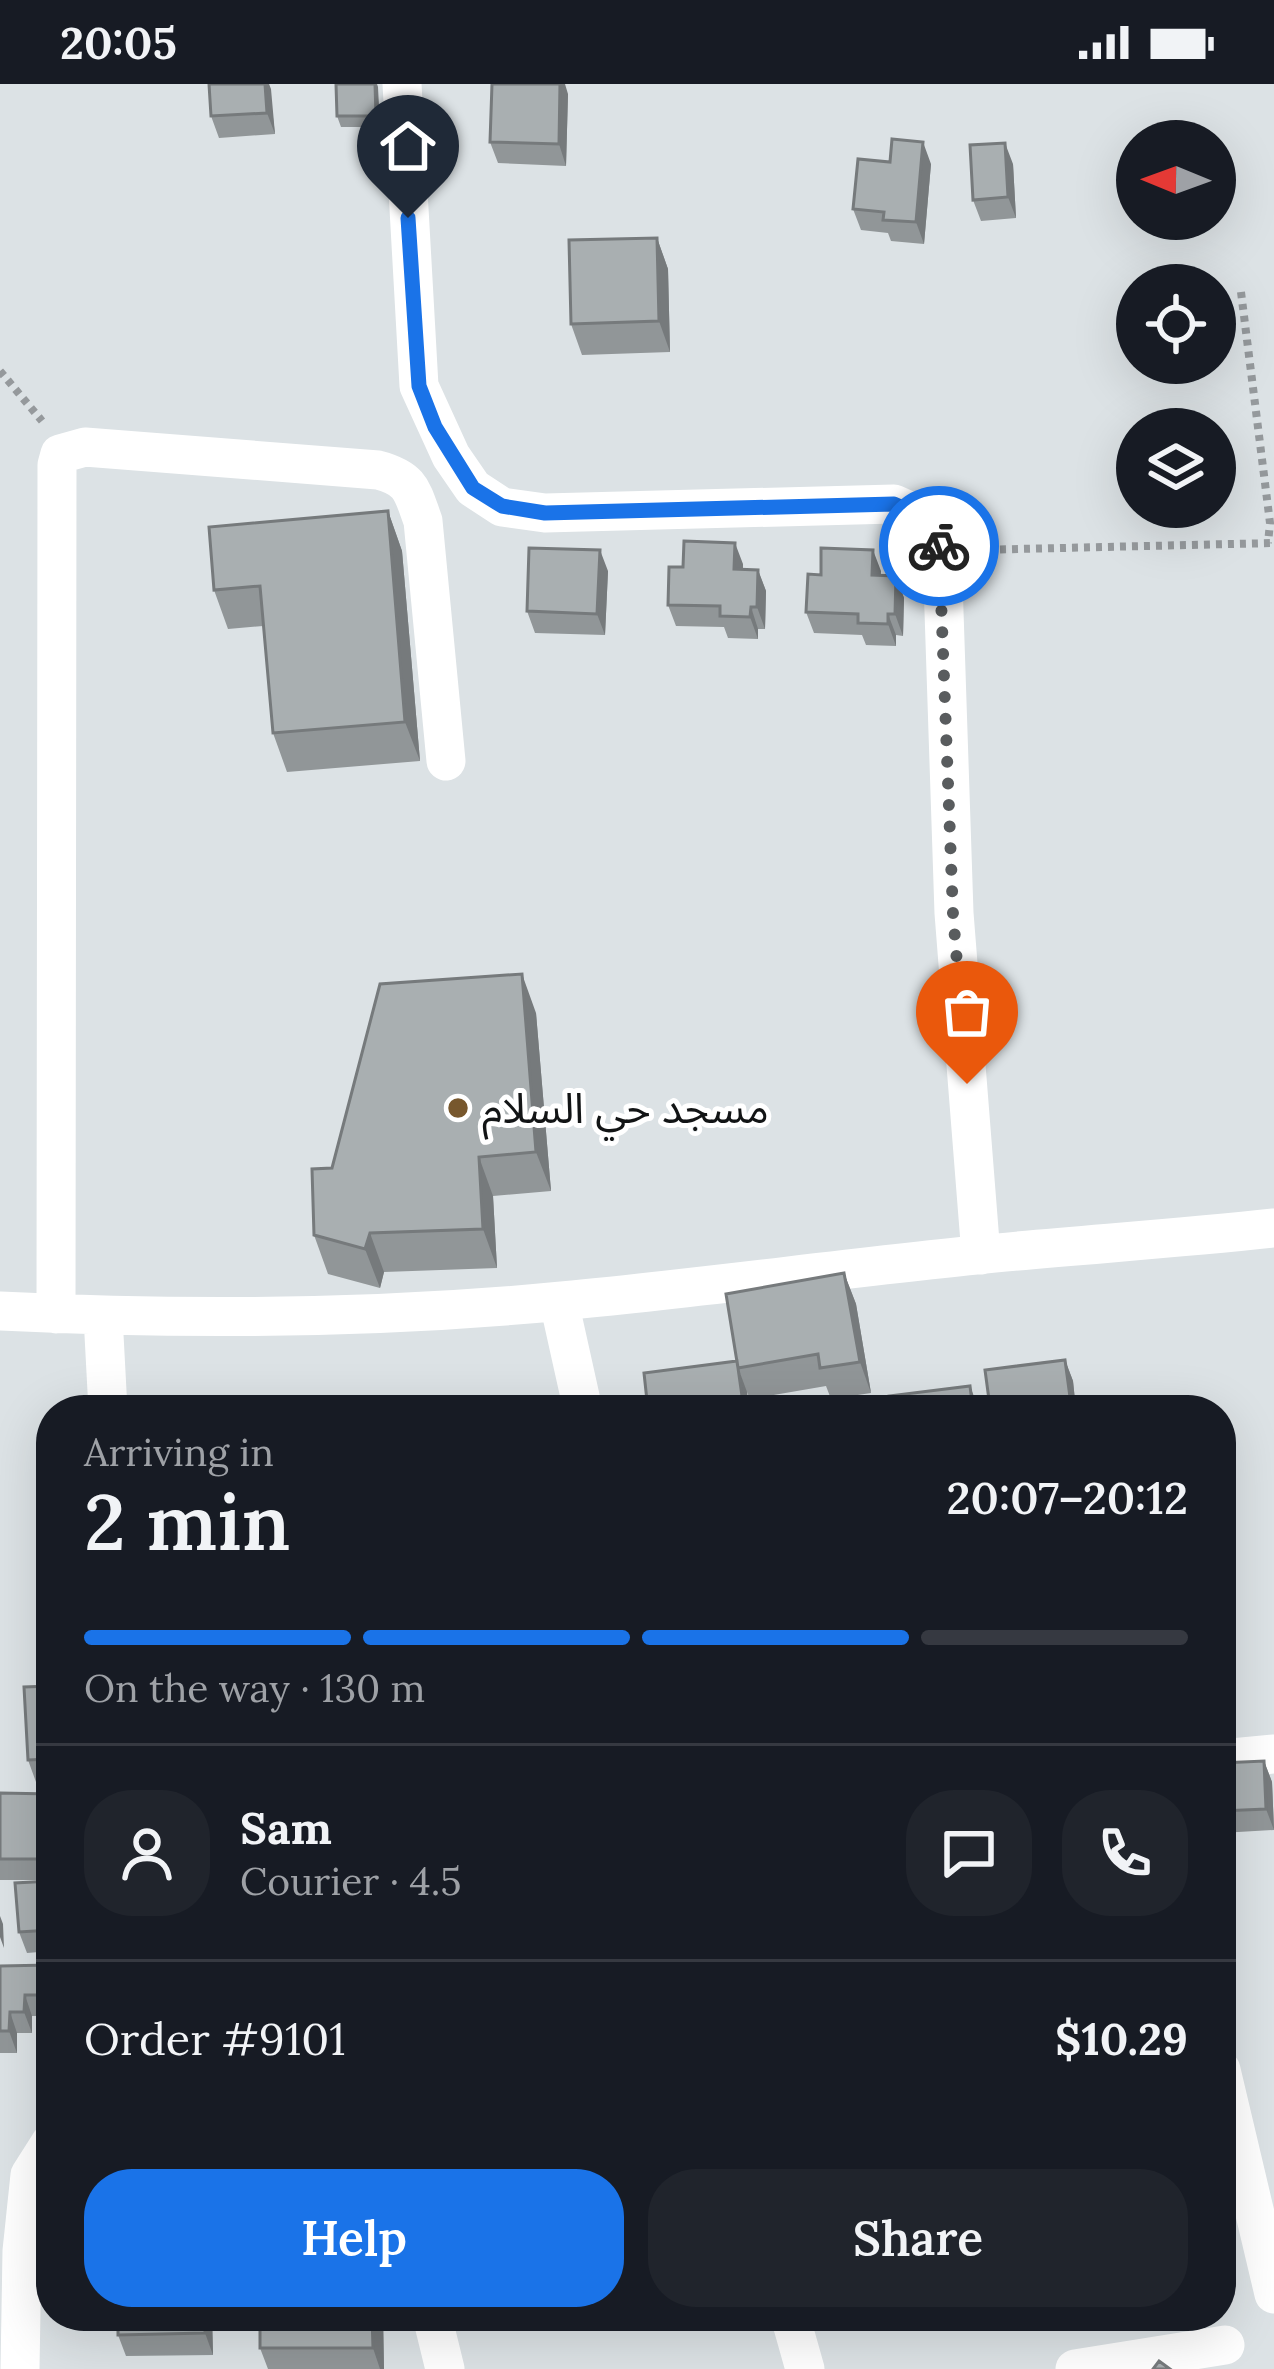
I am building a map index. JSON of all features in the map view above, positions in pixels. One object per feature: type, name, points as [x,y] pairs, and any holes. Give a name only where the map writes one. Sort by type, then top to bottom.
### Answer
[{"type":"street","points":[[402,84],[419,386],[451,456],[473,488],[502,506],[545,513],[894,504],[923,517],[942,551],[953,914],[981,1255]]},
{"type":"street","points":[[56,1314],[57,465],[66,450],[85,447],[378,470],[398,476],[411,488],[423,521],[446,761]]},
{"type":"street","points":[[0,1311],[103,1316],[370,1313],[559,1302],[1274,1228]]},
{"type":"street","points":[[559,1302],[580,1395]]},
{"type":"street","points":[[103,1316],[108,1395]]},
{"type":"street","points":[[1236,1758],[1274,1754]]},
{"type":"street","points":[[1236,2133],[1274,2294]]},
{"type":"street","points":[[20,2369],[11,2244],[36,2166]]},
{"type":"street","points":[[436,2331],[445,2369]]},
{"type":"street","points":[[794,2331],[805,2369]]},
{"type":"street","points":[[1075,2369],[1225,2345]]},
{"type":"path","points":[[942,551],[1271,543],[1241,292]]},
{"type":"path","points":[[0,371],[66,450]]},
{"type":"building","points":[[209,84],[265,84],[267,113],[211,116]]},
{"type":"building","points":[[336,84],[375,84],[376,116],[337,116]]},
{"type":"building","points":[[492,84],[560,84],[559,144],[490,142]]},
{"type":"building","points":[[892,139],[923,142],[916,222],[883,220],[884,212],[853,209],[858,159],[890,162]]},
{"type":"building","points":[[1005,143],[1008,197],[973,200],[970,145]]},
{"type":"building","points":[[657,238],[659,321],[571,324],[569,240]]},
{"type":"building","points":[[388,511],[405,722],[273,733],[260,586],[214,590],[209,527]]},
{"type":"building","points":[[684,541],[735,543],[734,569],[758,570],[757,607],[751,607],[750,617],[720,616],[720,606],[668,605],[669,567],[683,567]]},
{"type":"building","points":[[529,548],[600,550],[597,614],[527,611]]},
{"type":"building","points":[[821,548],[873,550],[872,575],[896,576],[895,614],[888,614],[888,624],[858,623],[858,614],[806,612],[808,574],[821,575]]},
{"type":"building","name":"مسجد حي السلام","points":[[522,974],[536,1152],[479,1157],[483,1229],[370,1233],[365,1249],[314,1235],[312,1169],[332,1168],[380,984]]},
{"type":"building","points":[[844,1273],[860,1362],[820,1368],[818,1354],[738,1368],[726,1294]]},
{"type":"building","points":[[1065,1360],[1070,1395],[988,1395],[985,1370]]},
{"type":"building","points":[[737,1361],[742,1395],[646,1395],[644,1373]]},
{"type":"building","points":[[970,1386],[971,1395],[897,1395]]},
{"type":"building","points":[[24,1687],[36,1687],[36,1760],[28,1760]]},
{"type":"building","points":[[1264,1761],[1266,1809],[1236,1810],[1236,1762]]},
{"type":"building","points":[[0,1793],[36,1794],[36,1859],[0,1859]]},
{"type":"building","points":[[36,1882],[36,1931],[19,1932],[15,1883]]},
{"type":"building","points":[[36,1965],[36,1995],[25,1995],[24,2012],[10,2012],[9,2031],[0,2031],[0,1966]]},
{"type":"building","points":[[118,2331],[205,2331],[205,2333],[118,2335]]},
{"type":"building","points":[[260,2331],[372,2331],[373,2348],[260,2348]]},
{"type":"way so far","points":[[939,546],[953,914],[967,1084]]},
{"type":"place","name":"مسجد حي السلام","points":[[458,1108]]},
{"type":"route","points":[[408,218],[419,386],[435,427],[473,488],[502,506],[545,513],[894,504],[923,517],[939,546]]}]
